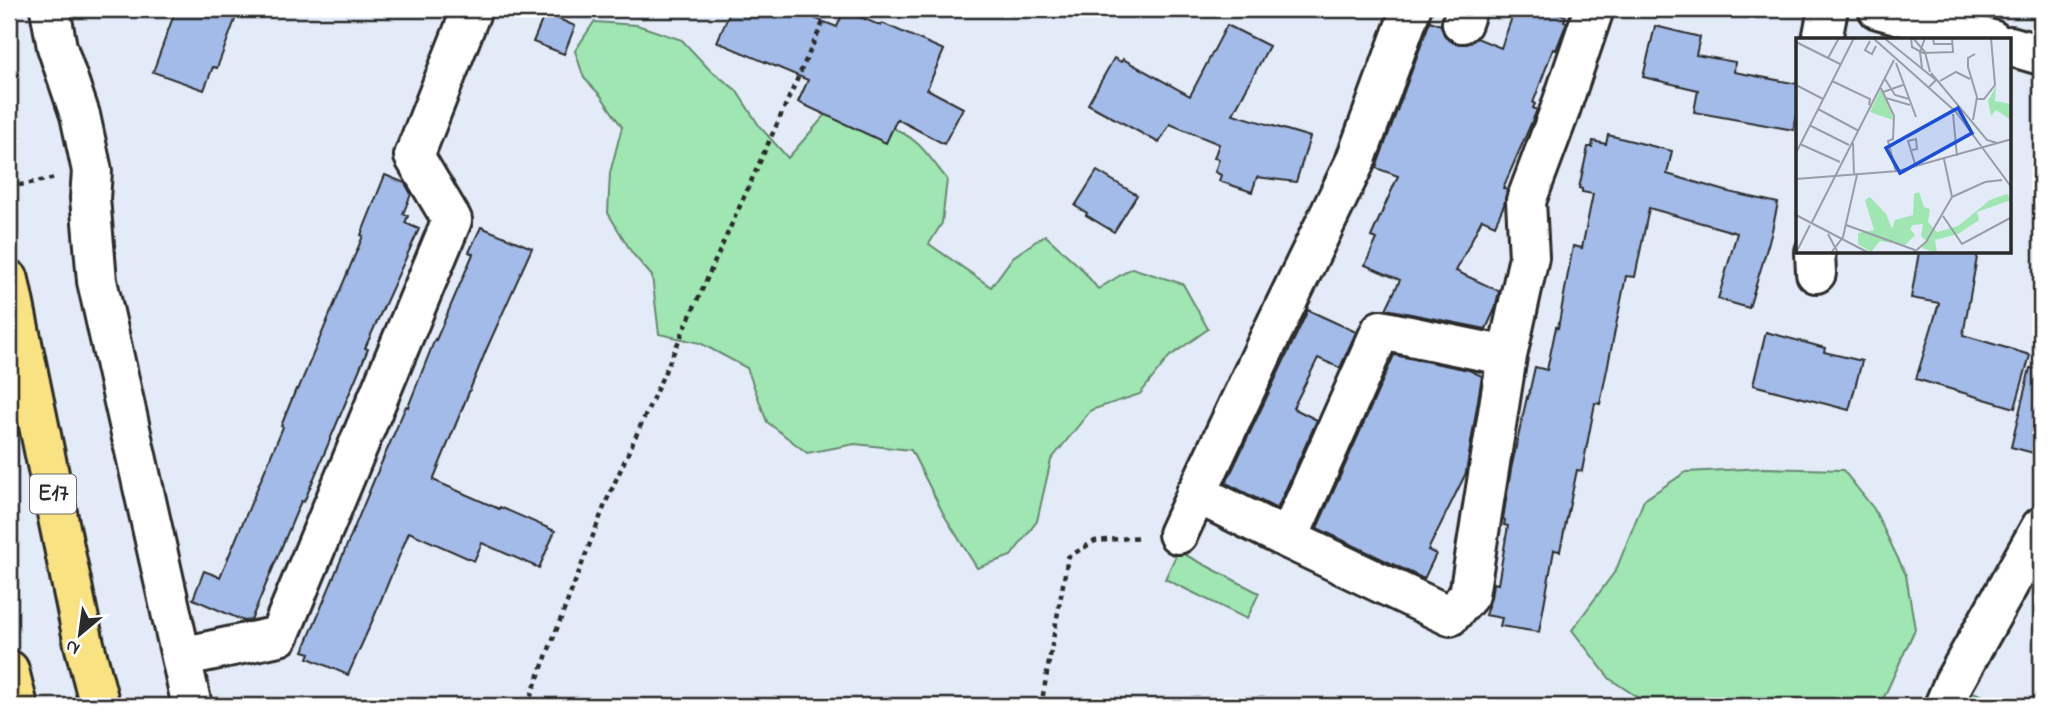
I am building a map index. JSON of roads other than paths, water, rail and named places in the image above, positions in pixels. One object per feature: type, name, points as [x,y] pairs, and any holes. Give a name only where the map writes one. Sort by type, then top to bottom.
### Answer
[{"type":"highway","name":"E17","points":[[9,280],[81,630],[100,706]]},
{"type":"highway","points":[[9,670],[18,706]]},
{"type":"street","points":[[50,9],[57,47],[80,115],[92,171],[90,198],[97,281],[192,706]]},
{"type":"street","points":[[181,657],[279,636],[452,220],[414,156],[472,9]]},
{"type":"street","points":[[1178,534],[1355,162],[1411,9]]},
{"type":"street","points":[[1196,493],[1450,617],[1469,595],[1507,356],[1529,257],[1526,201],[1594,9]]},
{"type":"street","points":[[1822,38],[1828,9]]},
{"type":"street","points":[[1878,9],[1985,38]]},
{"type":"street","points":[[2011,46],[2041,55]]},
{"type":"street","points":[[1289,539],[1381,330],[1507,356]]},
{"type":"street","points":[[1944,706],[1954,682],[2041,527]]}]
